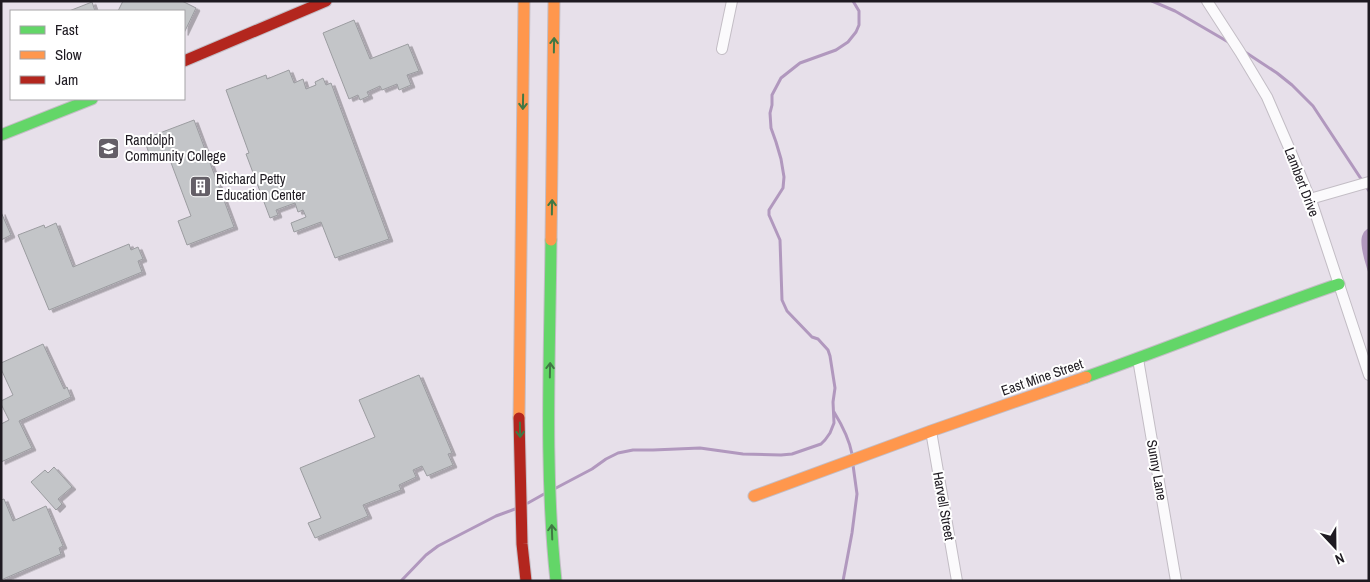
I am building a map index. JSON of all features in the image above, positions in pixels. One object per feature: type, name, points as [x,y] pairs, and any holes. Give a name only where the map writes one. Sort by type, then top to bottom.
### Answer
[{"type":"main road","points":[[185,60],[326,1]]},
{"type":"main road","points":[[524,1],[520,408],[522,544],[526,581]]},
{"type":"main road","points":[[554,1],[549,462],[552,544],[556,581]]},
{"type":"main road","points":[[1,135],[89,100]]},
{"type":"main road","name":"East Mine Street","points":[[754,496],[931,431],[1138,359],[1339,284]]},
{"type":"street","points":[[722,50],[732,1]]},
{"type":"street","name":"Lambert Drive","points":[[1209,2],[1266,97],[1290,150],[1310,199],[1369,375]]},
{"type":"street","points":[[1310,199],[1369,182]]},
{"type":"street","name":"Sunny Lane","points":[[1138,359],[1176,581]]},
{"type":"street","name":"Harvell Street","points":[[931,431],[957,581]]},
{"type":"shaded area","points":[[1369,228],[1369,275],[1361,242],[1363,233]]},
{"type":"building","points":[[123,1],[182,1],[196,8],[185,31],[185,10],[118,10]]},
{"type":"building","points":[[92,2],[95,10],[72,10]]},
{"type":"building","points":[[354,20],[370,59],[408,44],[419,71],[407,75],[411,85],[399,90],[397,84],[382,90],[380,86],[367,92],[369,96],[360,100],[358,95],[349,99],[323,33]]},
{"type":"building","points":[[289,70],[294,83],[303,79],[306,89],[316,85],[315,82],[323,78],[326,85],[331,83],[389,239],[335,258],[321,222],[294,232],[291,223],[306,217],[303,210],[298,212],[295,203],[276,210],[278,215],[270,218],[246,154],[249,153],[226,90],[266,75],[267,79]]},
{"type":"building","name":"Richard Petty Education Center","points":[[194,120],[234,227],[187,245],[178,221],[191,216],[167,152],[151,159],[144,139]]},
{"type":"building","points":[[1,212],[11,235],[1,240]]},
{"type":"building","points":[[56,223],[73,267],[129,244],[131,250],[138,247],[143,259],[138,261],[142,272],[49,310],[18,235],[44,225],[45,228]]},
{"type":"building","points":[[43,344],[64,389],[67,387],[71,397],[19,421],[32,448],[1,462],[1,424],[9,420],[1,401],[13,395],[1,369],[1,363]]},
{"type":"building","points":[[419,375],[452,453],[448,454],[453,465],[427,476],[422,466],[413,470],[416,477],[399,485],[401,490],[363,505],[368,516],[315,538],[308,523],[321,518],[300,468],[375,437],[359,400]]},
{"type":"building","points":[[54,467],[72,487],[58,499],[62,504],[56,510],[31,482],[45,470],[48,473]]},
{"type":"building","points":[[4,499],[13,521],[46,506],[63,546],[59,548],[61,554],[1,580],[1,500]]},
{"type":"waterway","points":[[556,488],[618,453],[633,450],[700,448],[743,454],[792,454],[821,444],[830,433],[834,423],[833,402],[835,388],[828,350],[818,339],[812,337],[787,311],[782,300],[780,240],[769,215],[769,210],[783,188],[784,177],[781,159],[771,128],[770,113],[772,95],[781,78],[800,63],[836,50],[848,42],[856,32],[859,25],[859,11],[853,1]]},
{"type":"waterway","points":[[1152,1],[1175,11],[1230,43]]},
{"type":"waterway","points":[[1242,50],[1277,73],[1313,106],[1369,191]]},
{"type":"waterway","points":[[834,412],[845,432],[852,454]]},
{"type":"waterway","points":[[843,581],[857,494],[853,465]]},
{"type":"waterway","points":[[528,503],[544,494]]},
{"type":"waterway","points":[[401,581],[426,555],[438,546],[496,516],[515,509]]},
{"type":"traffic: fast","points":[[1,135],[89,100]]},
{"type":"traffic: fast","points":[[551,240],[549,454],[552,539],[556,581]]},
{"type":"traffic: fast","points":[[1086,377],[1339,284]]},
{"type":"traffic: slow","points":[[519,418],[524,1]]},
{"type":"traffic: slow","points":[[551,240],[554,1]]},
{"type":"traffic: slow","points":[[754,496],[1086,377]]},
{"type":"traffic: jam","points":[[185,61],[326,1]]},
{"type":"traffic: jam","points":[[519,418],[522,544],[526,581]]},
{"type":"place","name":"Randolph Community College","points":[[109,148]]},
{"type":"place","name":"Richard Petty Education Center","points":[[200,187]]}]
